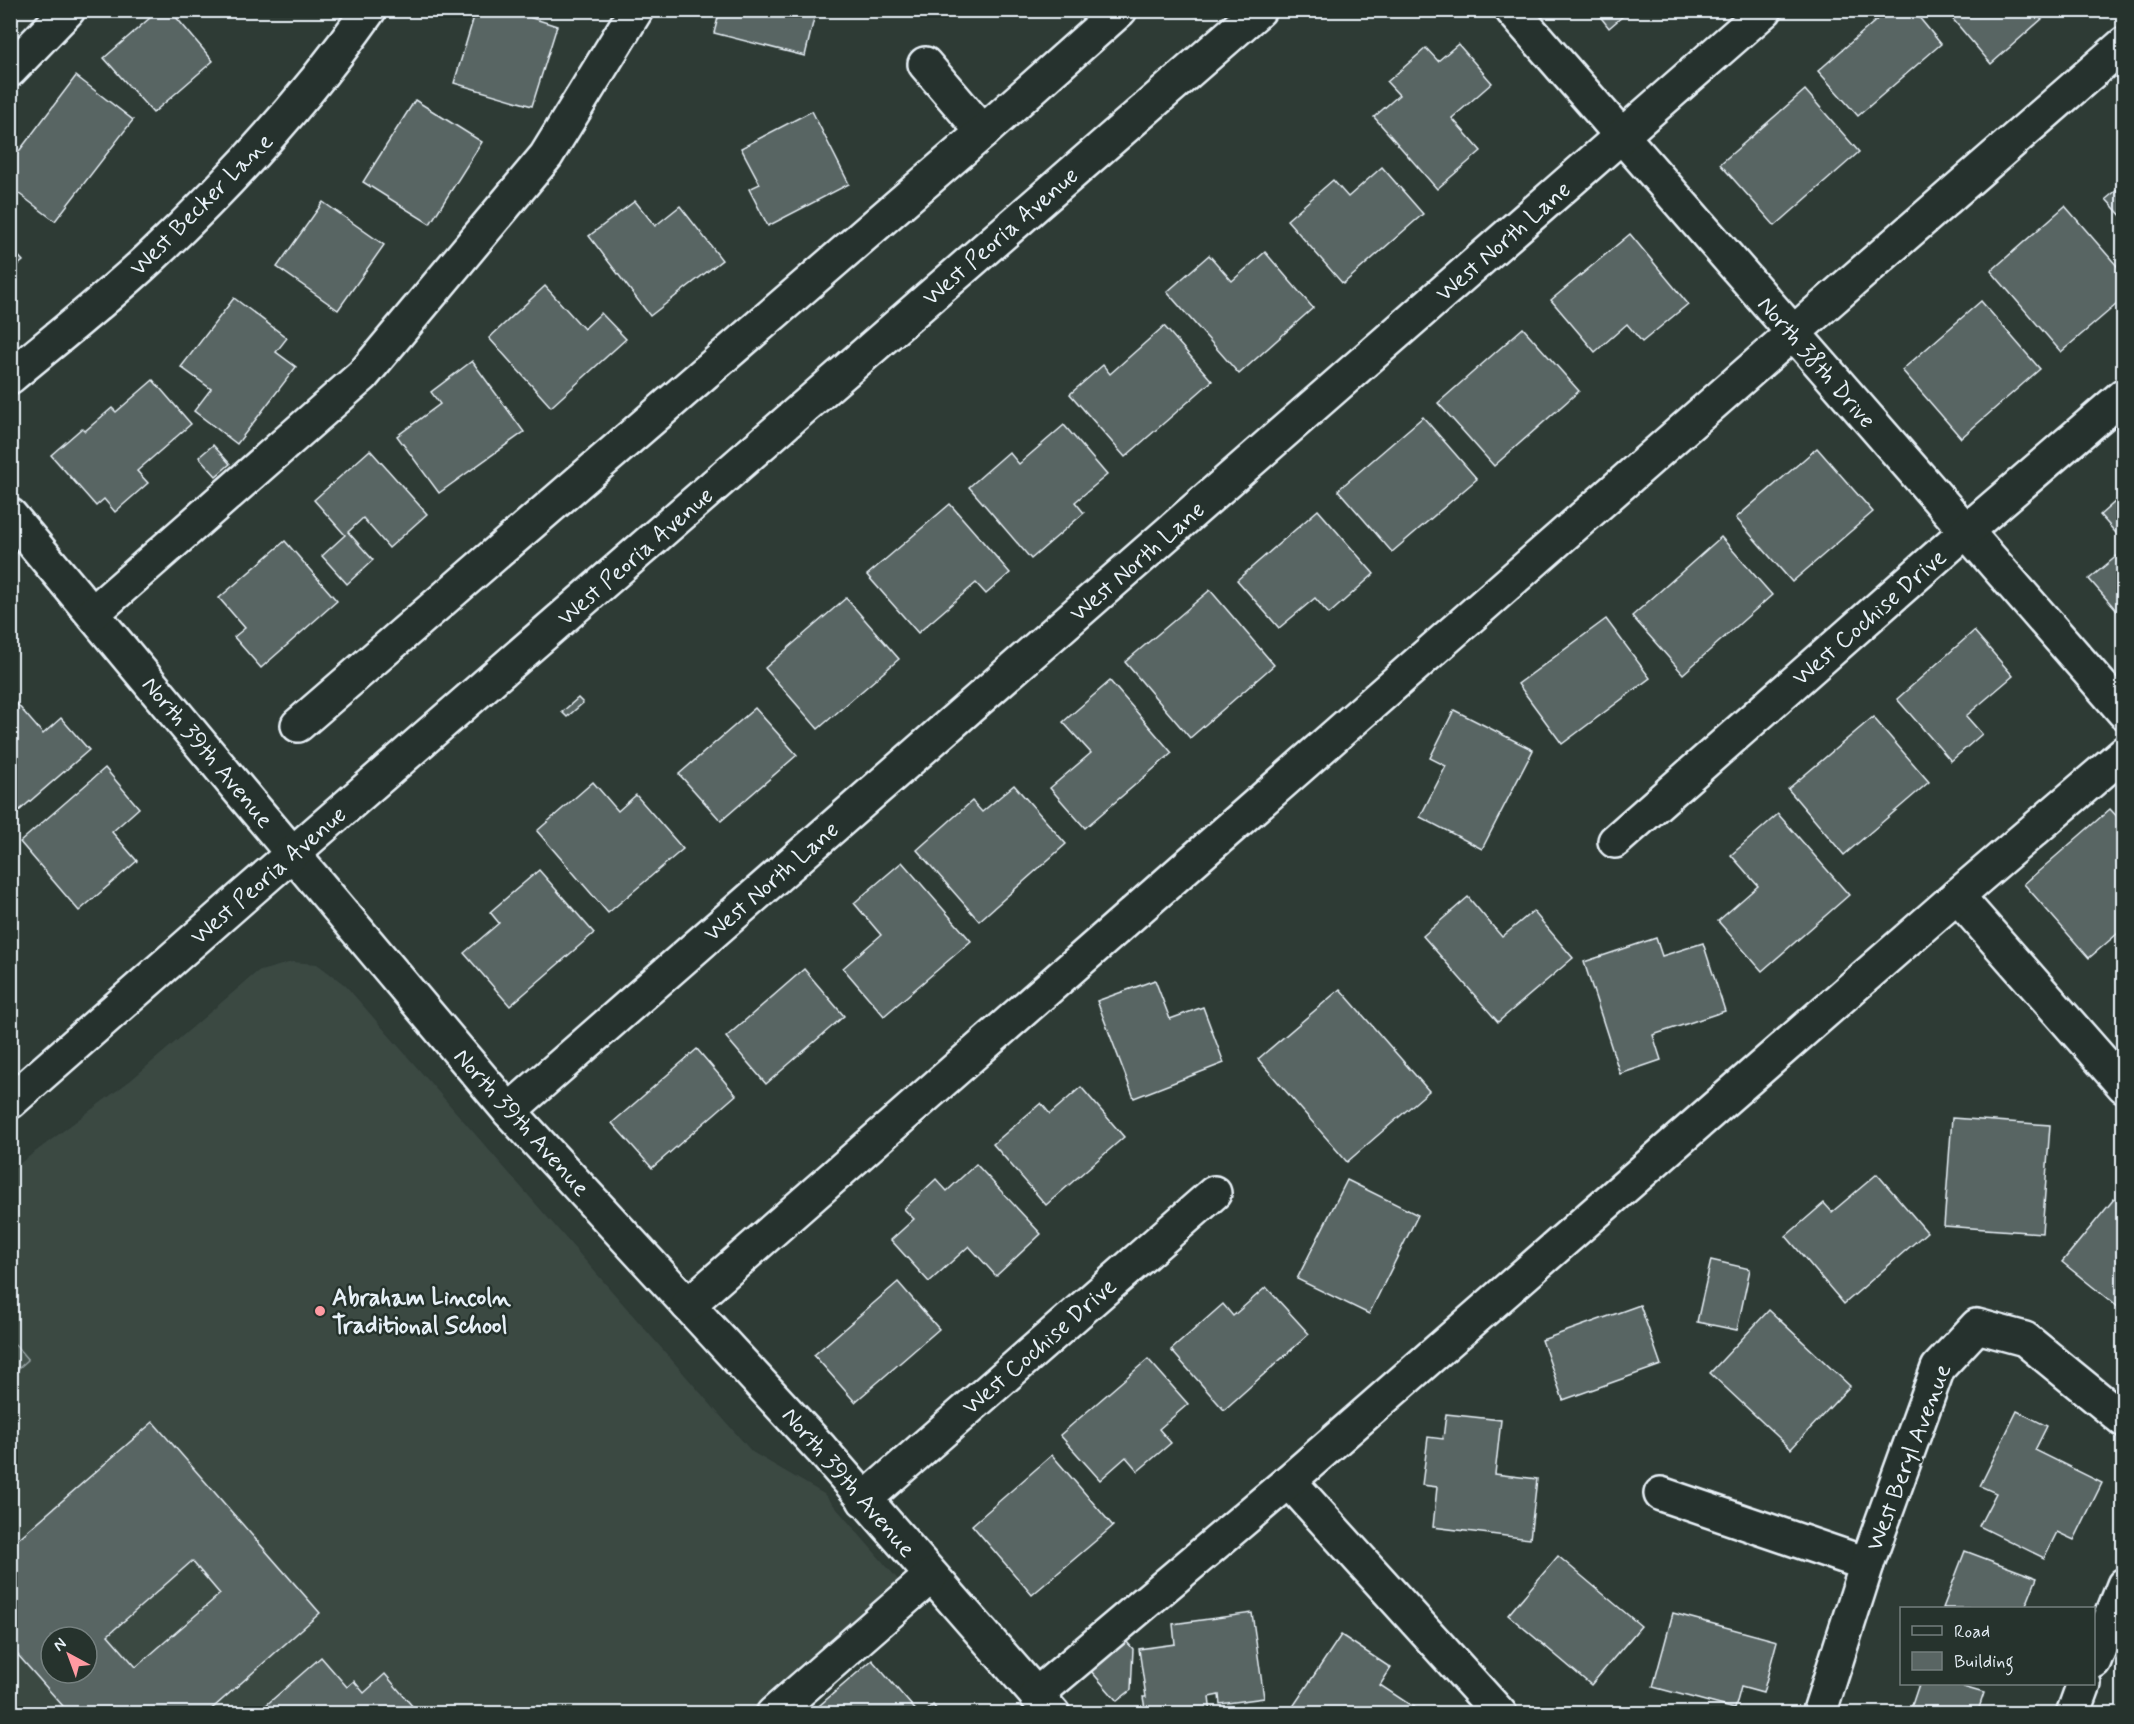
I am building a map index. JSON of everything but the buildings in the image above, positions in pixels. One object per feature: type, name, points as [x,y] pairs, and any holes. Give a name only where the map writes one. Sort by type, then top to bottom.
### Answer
[{"type":"street","points":[[10,70],[68,10]]},
{"type":"street","name":"West Becker Lane","points":[[10,377],[148,260],[246,164],[335,58],[369,10]]},
{"type":"street","points":[[93,613],[363,375],[546,156],[636,10]]},
{"type":"street","points":[[298,725],[983,132],[1120,10]]},
{"type":"street","name":"West Peoria Avenue","points":[[10,1101],[1259,10]]},
{"type":"street","name":"North 38th Drive","points":[[1512,10],[2124,712]]},
{"type":"street","name":"West North Lane","points":[[509,1111],[1765,10]]},
{"type":"street","points":[[688,1305],[2124,44]]},
{"type":"street","points":[[925,64],[983,132]]},
{"type":"street","name":"West Cochise Drive","points":[[1615,841],[2124,395]]},
{"type":"street","name":"North 39th Avenue","points":[[10,515],[509,1111],[821,1449],[1044,1704]]},
{"type":"street","points":[[1044,1704],[1288,1481],[1957,896],[2124,753]]},
{"type":"street","points":[[1957,896],[2124,1086]]},
{"type":"street","name":"West Cochise Drive","points":[[864,1500],[1214,1193]]},
{"type":"street","name":"West Beryl Avenue","points":[[1819,1713],[1867,1564],[1938,1368],[1977,1326],[2025,1339],[2124,1420]]},
{"type":"street","points":[[1288,1481],[1500,1713]]},
{"type":"street","name":"West Beryl Avenue","points":[[1661,1494],[1867,1564]]},
{"type":"street","points":[[773,1713],[931,1576]]},
{"type":"street","points":[[2095,1658],[2124,1585]]},
{"type":"street","points":[[2073,1713],[2083,1685]]},
{"type":"shaded area","name":"Abraham Lincoln Traditional School","points":[[292,962],[317,964],[345,985],[752,1452],[824,1494],[907,1590],[766,1713],[11,1714],[11,1170],[131,1080],[257,972]]},
{"type":"shaded area","points":[[11,1340],[28,1360],[10,1375]]},
{"type":"place","name":"Abraham Lincoln Traditional School","points":[[320,1311]]}]
